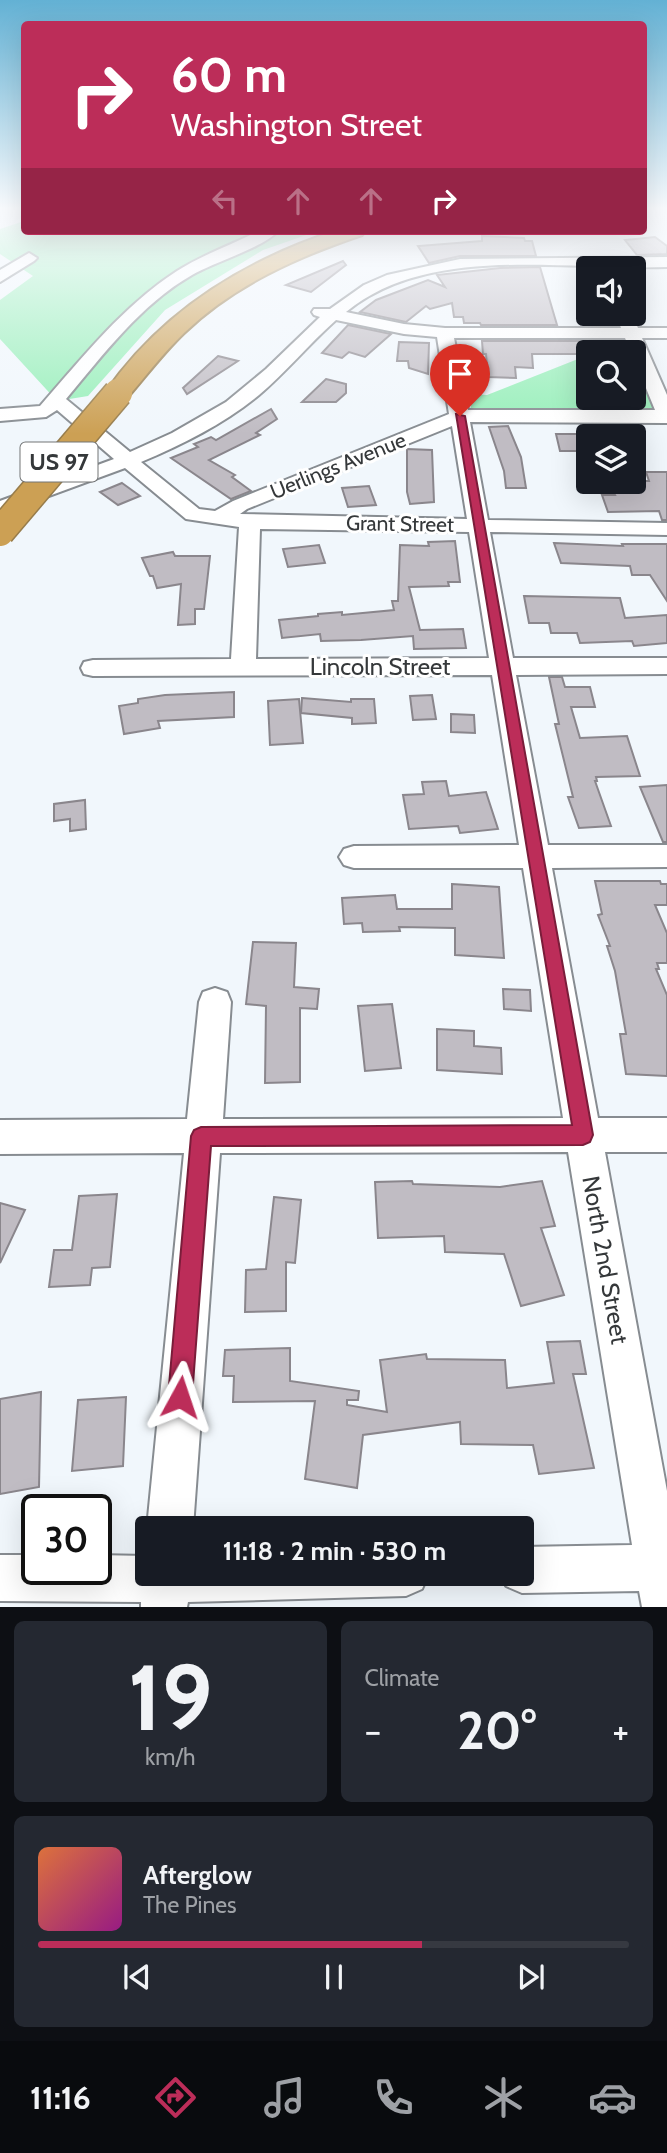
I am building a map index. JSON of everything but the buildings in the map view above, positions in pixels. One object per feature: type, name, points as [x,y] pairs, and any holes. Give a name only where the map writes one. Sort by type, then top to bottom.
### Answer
[{"type":"highway","name":"US 97","points":[[0,532],[167,337],[216,295],[235,284]]},
{"type":"street","points":[[0,415],[46,411],[57,401],[79,370],[140,306],[169,284]]},
{"type":"street","points":[[0,494],[196,429],[260,385],[325,313],[379,284]]},
{"type":"street","points":[[325,313],[404,329],[445,333],[667,333]]},
{"type":"street","points":[[460,416],[667,416],[628,326]]},
{"type":"street","name":"North 2nd Street","points":[[445,333],[583,1135],[663,1580]]},
{"type":"street","name":"Grant Street","points":[[57,401],[193,515],[250,522],[667,528]]},
{"type":"street","name":"Uerlings Avenue","points":[[218,519],[240,505],[460,416]]},
{"type":"street","points":[[0,508],[119,455]]},
{"type":"street","points":[[243,667],[250,522]]},
{"type":"street","name":"Lincoln Street","points":[[93,668],[667,666]]},
{"type":"street","points":[[355,857],[667,856]]},
{"type":"street","points":[[171,1516],[201,1136],[215,1002]]},
{"type":"street","points":[[0,1137],[667,1135]]},
{"type":"street","points":[[534,1571],[663,1580]]},
{"type":"street","points":[[0,1578],[135,1585]]},
{"type":"green space","points":[[22,284],[207,284],[165,310],[88,396],[57,401],[0,339],[0,300]]},
{"type":"green space","points":[[576,360],[576,410],[646,410],[646,390],[656,414],[479,414],[471,409],[470,394],[487,395]]},
{"type":"route","points":[[180,1397],[201,1136],[583,1135],[460,416]]}]
